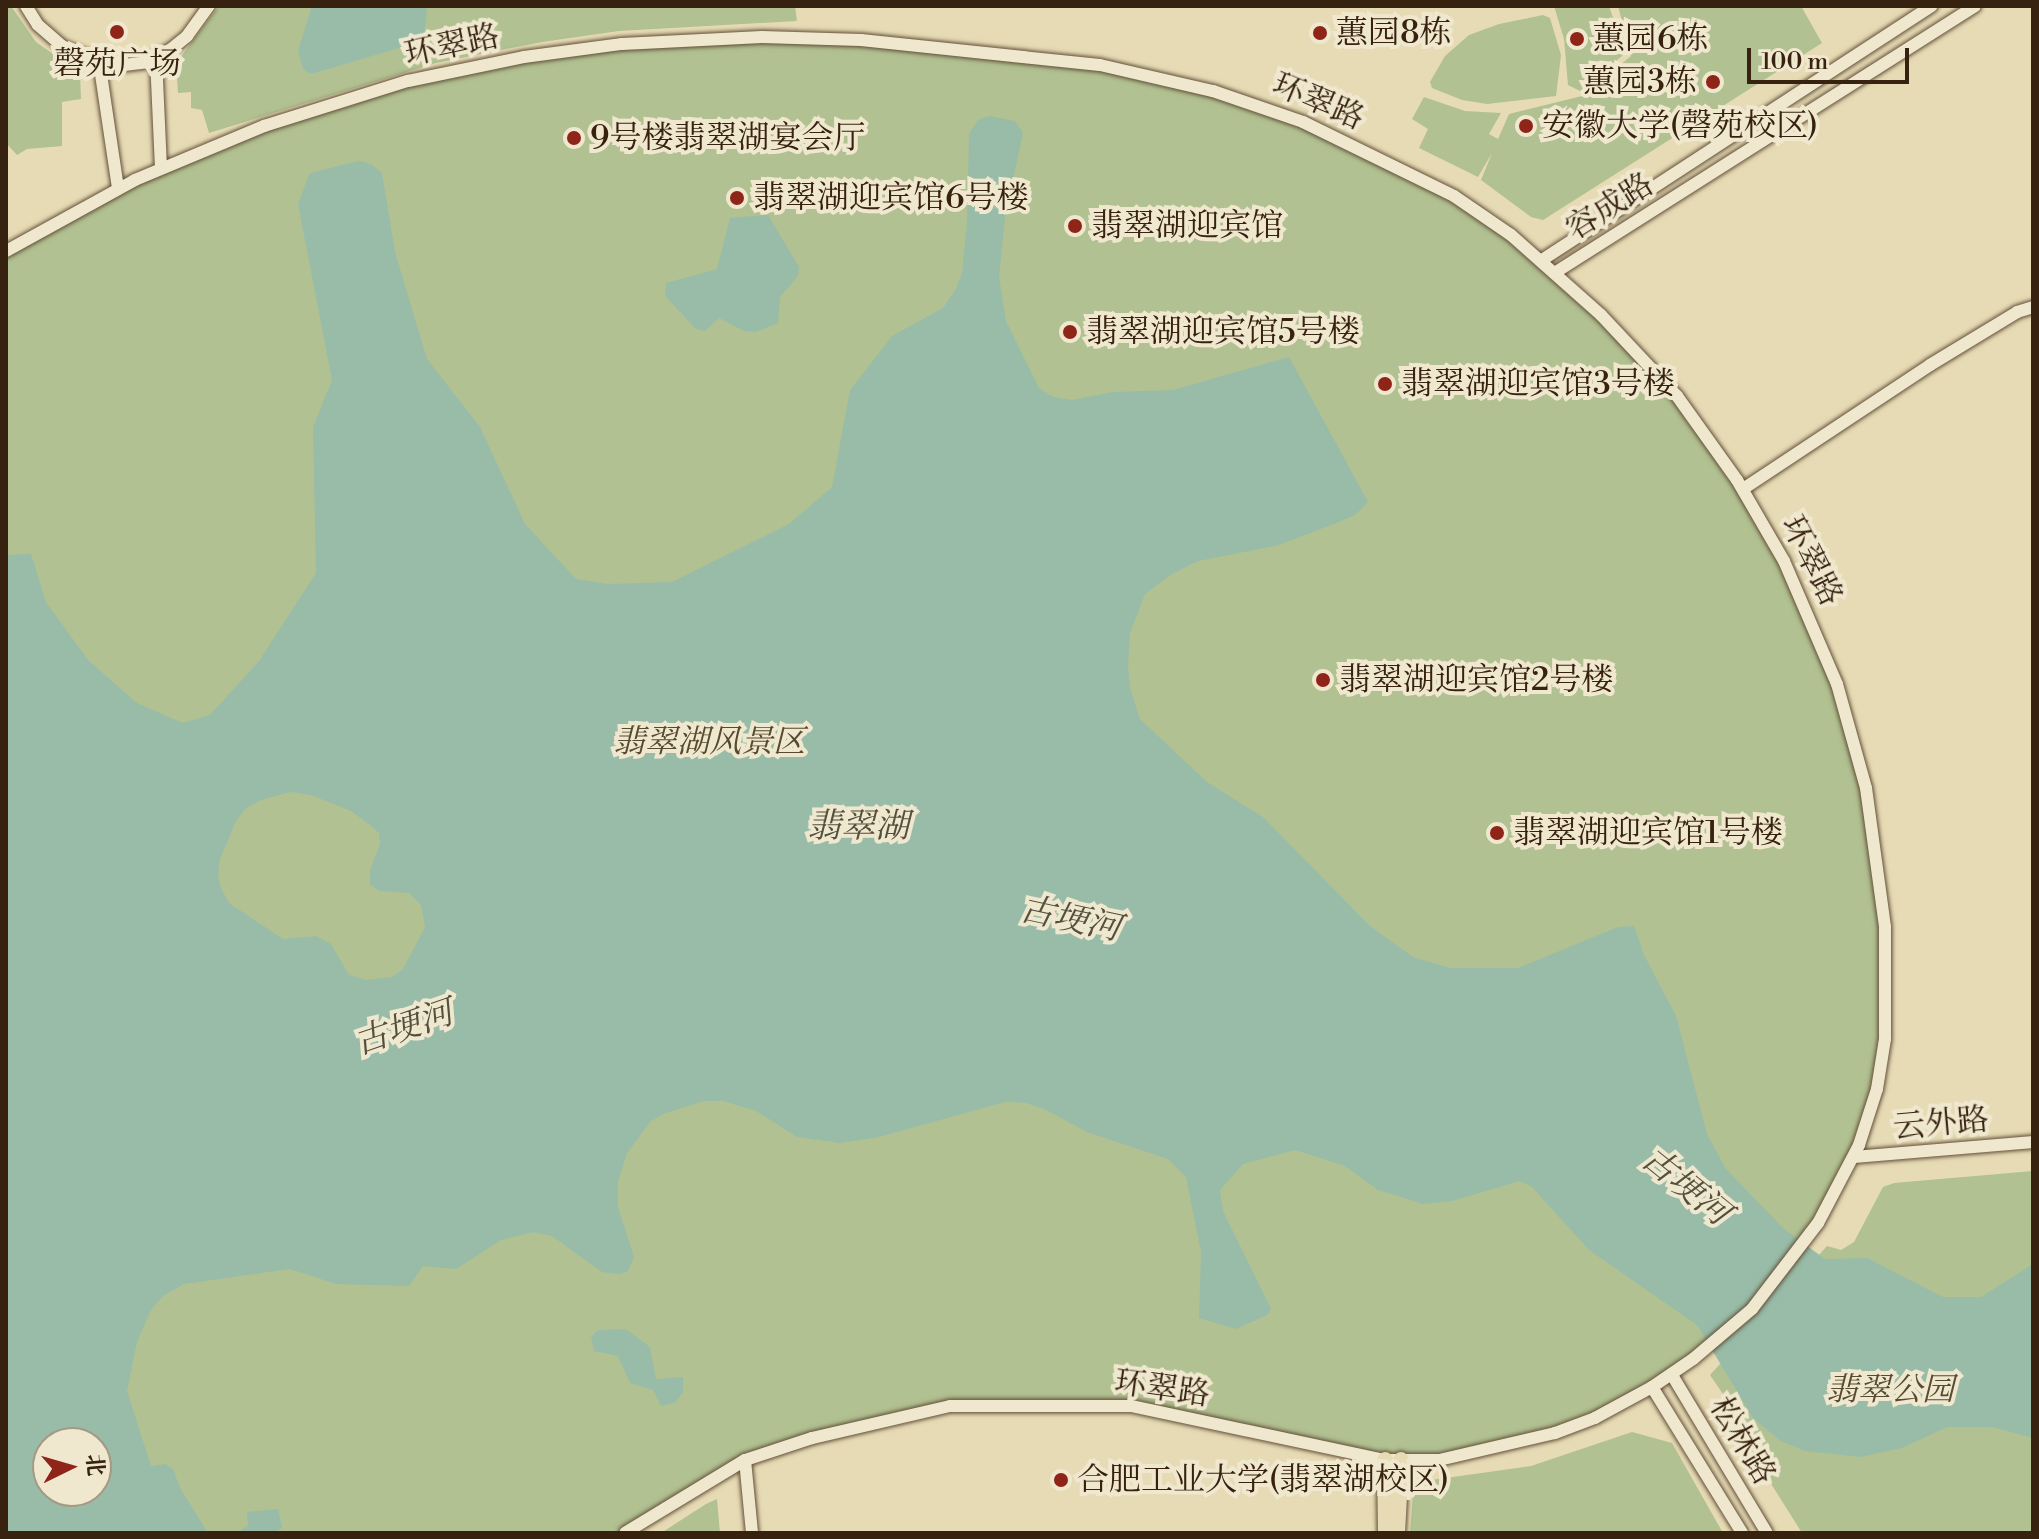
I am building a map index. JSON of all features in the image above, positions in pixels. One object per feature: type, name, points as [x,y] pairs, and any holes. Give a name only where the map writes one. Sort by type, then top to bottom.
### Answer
[{"type":"main road","points":[[1386,1533],[1393,1460]]},
{"type":"main road","points":[[1393,1460],[1397,1533]]},
{"type":"street","points":[[26,6],[49,37],[99,61],[124,65],[156,58],[187,36],[209,6]]},
{"type":"street","name":"容成路","points":[[1542,260],[1932,6]]},
{"type":"street","name":"容成路","points":[[1556,272],[1975,6]]},
{"type":"street","name":"环翠路","points":[[6,251],[118,188],[242,134],[342,99],[433,75],[524,57],[690,39],[861,40],[1100,65],[1167,78],[1246,100],[1338,137],[1454,196],[1556,272],[1660,377],[1743,489],[1784,561],[1826,653],[1855,742],[1875,836],[1885,927],[1885,1039],[1871,1111],[1854,1157],[1818,1223],[1752,1309],[1693,1359],[1672,1375],[1595,1418],[1555,1433],[1439,1460],[1393,1460],[1200,1418],[1114,1405],[950,1406],[812,1438],[745,1460],[625,1533]]},
{"type":"street","points":[[156,58],[161,168]]},
{"type":"street","points":[[99,61],[118,188]]},
{"type":"street","points":[[1743,489],[1930,365],[2017,312],[2033,307]]},
{"type":"street","name":"云外路","points":[[1854,1157],[2033,1142]]},
{"type":"street","name":"松林路","points":[[1672,1375],[1767,1533]]},
{"type":"street","name":"松林路","points":[[1652,1387],[1742,1533]]},
{"type":"street","points":[[745,1460],[752,1533]]},
{"type":"green space","points":[[6,6],[11,6],[36,42],[80,73],[81,99],[62,102],[62,146],[27,149],[17,155],[6,143]]},
{"type":"green space","points":[[219,6],[795,6],[797,21],[619,31],[542,42],[436,63],[209,133],[202,110],[191,108],[191,92],[178,93],[176,63]]},
{"type":"green space","points":[[1554,6],[1609,6],[1624,50],[1622,56],[1580,91],[1568,85],[1564,39]]},
{"type":"green space","points":[[1618,6],[1801,6],[1822,43],[1543,220],[1531,217],[1481,180],[1492,153],[1478,177],[1419,148],[1428,129],[1412,119],[1424,97],[1465,111],[1501,113],[1489,134],[1498,139],[1509,114],[1582,96],[1631,56]]},
{"type":"green space","points":[[1543,15],[1550,18],[1561,55],[1556,96],[1487,104],[1462,100],[1432,88],[1430,82],[1445,56],[1469,35],[1499,24]]},
{"type":"green space","name":"翡翠湖风景区","points":[[762,37],[1066,61],[1246,100],[1454,196],[1601,315],[1719,453],[1817,632],[1866,788],[1887,1002],[1871,1111],[1818,1223],[1693,1359],[1595,1418],[1439,1460],[1401,1460],[1130,1406],[950,1406],[745,1460],[625,1533],[6,1533],[6,251],[96,200],[342,99],[524,57]]},
{"type":"green space","name":"翡翠公园","points":[[2033,1171],[2033,1533],[1802,1533],[1721,1404],[1727,1400],[1710,1375],[1827,1246],[1841,1250],[1854,1242],[1883,1187],[1894,1183]]},
{"type":"green space","points":[[1632,1432],[1672,1443],[1723,1533],[1410,1533],[1413,1494],[1424,1481],[1531,1466]]},
{"type":"green space","points":[[717,1499],[720,1533],[661,1533],[706,1504]]},
{"type":"water","points":[[312,6],[427,6],[424,37],[419,42],[311,74],[303,69],[298,51]]},
{"type":"water","name":"翡翠湖","points":[[989,116],[1015,121],[1023,133],[1005,218],[999,277],[1006,321],[1039,388],[1053,397],[1072,400],[1113,392],[1173,390],[1289,357],[1368,502],[1355,515],[1279,545],[1198,561],[1172,574],[1145,594],[1130,633],[1128,666],[1130,688],[1140,719],[1207,782],[1263,817],[1370,926],[1413,957],[1450,968],[1518,968],[1618,927],[1634,926],[1644,955],[1676,1016],[1707,1134],[1726,1169],[1784,1229],[1825,1259],[1867,1258],[1943,1297],[1981,1297],[2033,1264],[2033,1438],[1992,1427],[1947,1427],[1902,1448],[1860,1457],[1805,1451],[1781,1441],[1753,1418],[1697,1325],[1589,1250],[1532,1187],[1520,1181],[1452,1201],[1423,1204],[1378,1190],[1345,1166],[1295,1150],[1243,1164],[1220,1190],[1223,1211],[1271,1309],[1267,1315],[1236,1329],[1199,1318],[1201,1252],[1186,1177],[1168,1159],[1087,1132],[1026,1103],[1005,1102],[879,1137],[840,1143],[797,1137],[756,1111],[723,1101],[704,1101],[651,1121],[627,1153],[618,1182],[618,1207],[634,1257],[628,1271],[620,1274],[602,1272],[552,1236],[533,1232],[501,1240],[456,1269],[423,1266],[409,1286],[336,1284],[290,1269],[184,1284],[163,1296],[151,1310],[137,1342],[127,1391],[151,1466],[165,1464],[173,1469],[180,1488],[208,1533],[6,1533],[6,555],[31,554],[46,602],[88,660],[137,703],[183,723],[210,715],[259,661],[316,573],[313,427],[332,380],[298,204],[310,173],[358,161],[371,164],[382,173],[395,252],[427,359],[480,427],[525,524],[576,579],[607,584],[672,582],[789,524],[832,487],[850,390],[892,336],[943,308],[956,289],[962,273],[967,223],[969,133],[979,119]],"holes":[[[290,792],[311,795],[351,811],[379,833],[380,844],[370,870],[370,884],[379,891],[409,893],[421,905],[425,927],[403,969],[392,977],[366,980],[349,975],[331,944],[316,936],[283,939],[229,903],[221,888],[218,876],[220,859],[236,821],[246,808]]]},
{"type":"water","points":[[768,215],[799,267],[798,276],[780,297],[778,323],[756,332],[744,331],[719,318],[705,331],[696,329],[665,296],[666,283],[717,269],[730,218]]},
{"type":"water","points":[[626,1329],[650,1347],[656,1379],[683,1377],[683,1392],[675,1403],[661,1406],[653,1390],[630,1383],[618,1356],[594,1351],[591,1337],[598,1330]]},
{"type":"water","points":[[278,1509],[282,1528],[274,1533],[236,1533],[248,1526],[247,1512]]},
{"type":"place","name":"磬苑广场","points":[[117,32]]},
{"type":"place","name":"蕙园8栋","points":[[1320,33]]},
{"type":"place","name":"蕙园6栋","points":[[1577,39]]},
{"type":"place","name":"蕙园3栋","points":[[1713,82]]},
{"type":"place","name":"安徽大学(磬苑校区)","points":[[1526,126]]},
{"type":"place","name":"9号楼翡翠湖宴会厅","points":[[574,138]]},
{"type":"place","name":"翡翠湖迎宾馆6号楼","points":[[737,198]]},
{"type":"place","name":"翡翠湖迎宾馆","points":[[1075,226]]},
{"type":"place","name":"翡翠湖迎宾馆5号楼","points":[[1070,332]]},
{"type":"place","name":"翡翠湖迎宾馆3号楼","points":[[1385,384]]},
{"type":"place","name":"翡翠湖迎宾馆2号楼","points":[[1323,680]]},
{"type":"place","name":"翡翠湖迎宾馆1号楼","points":[[1497,833]]},
{"type":"place","name":"合肥工业大学(翡翠湖校区)","points":[[1061,1480]]},
{"type":"water label","name":"古埂河","points":[[1070,920]]},
{"type":"water label","name":"古埂河","points":[[404,1029]]},
{"type":"water label","name":"古埂河","points":[[1685,1187]]}]
